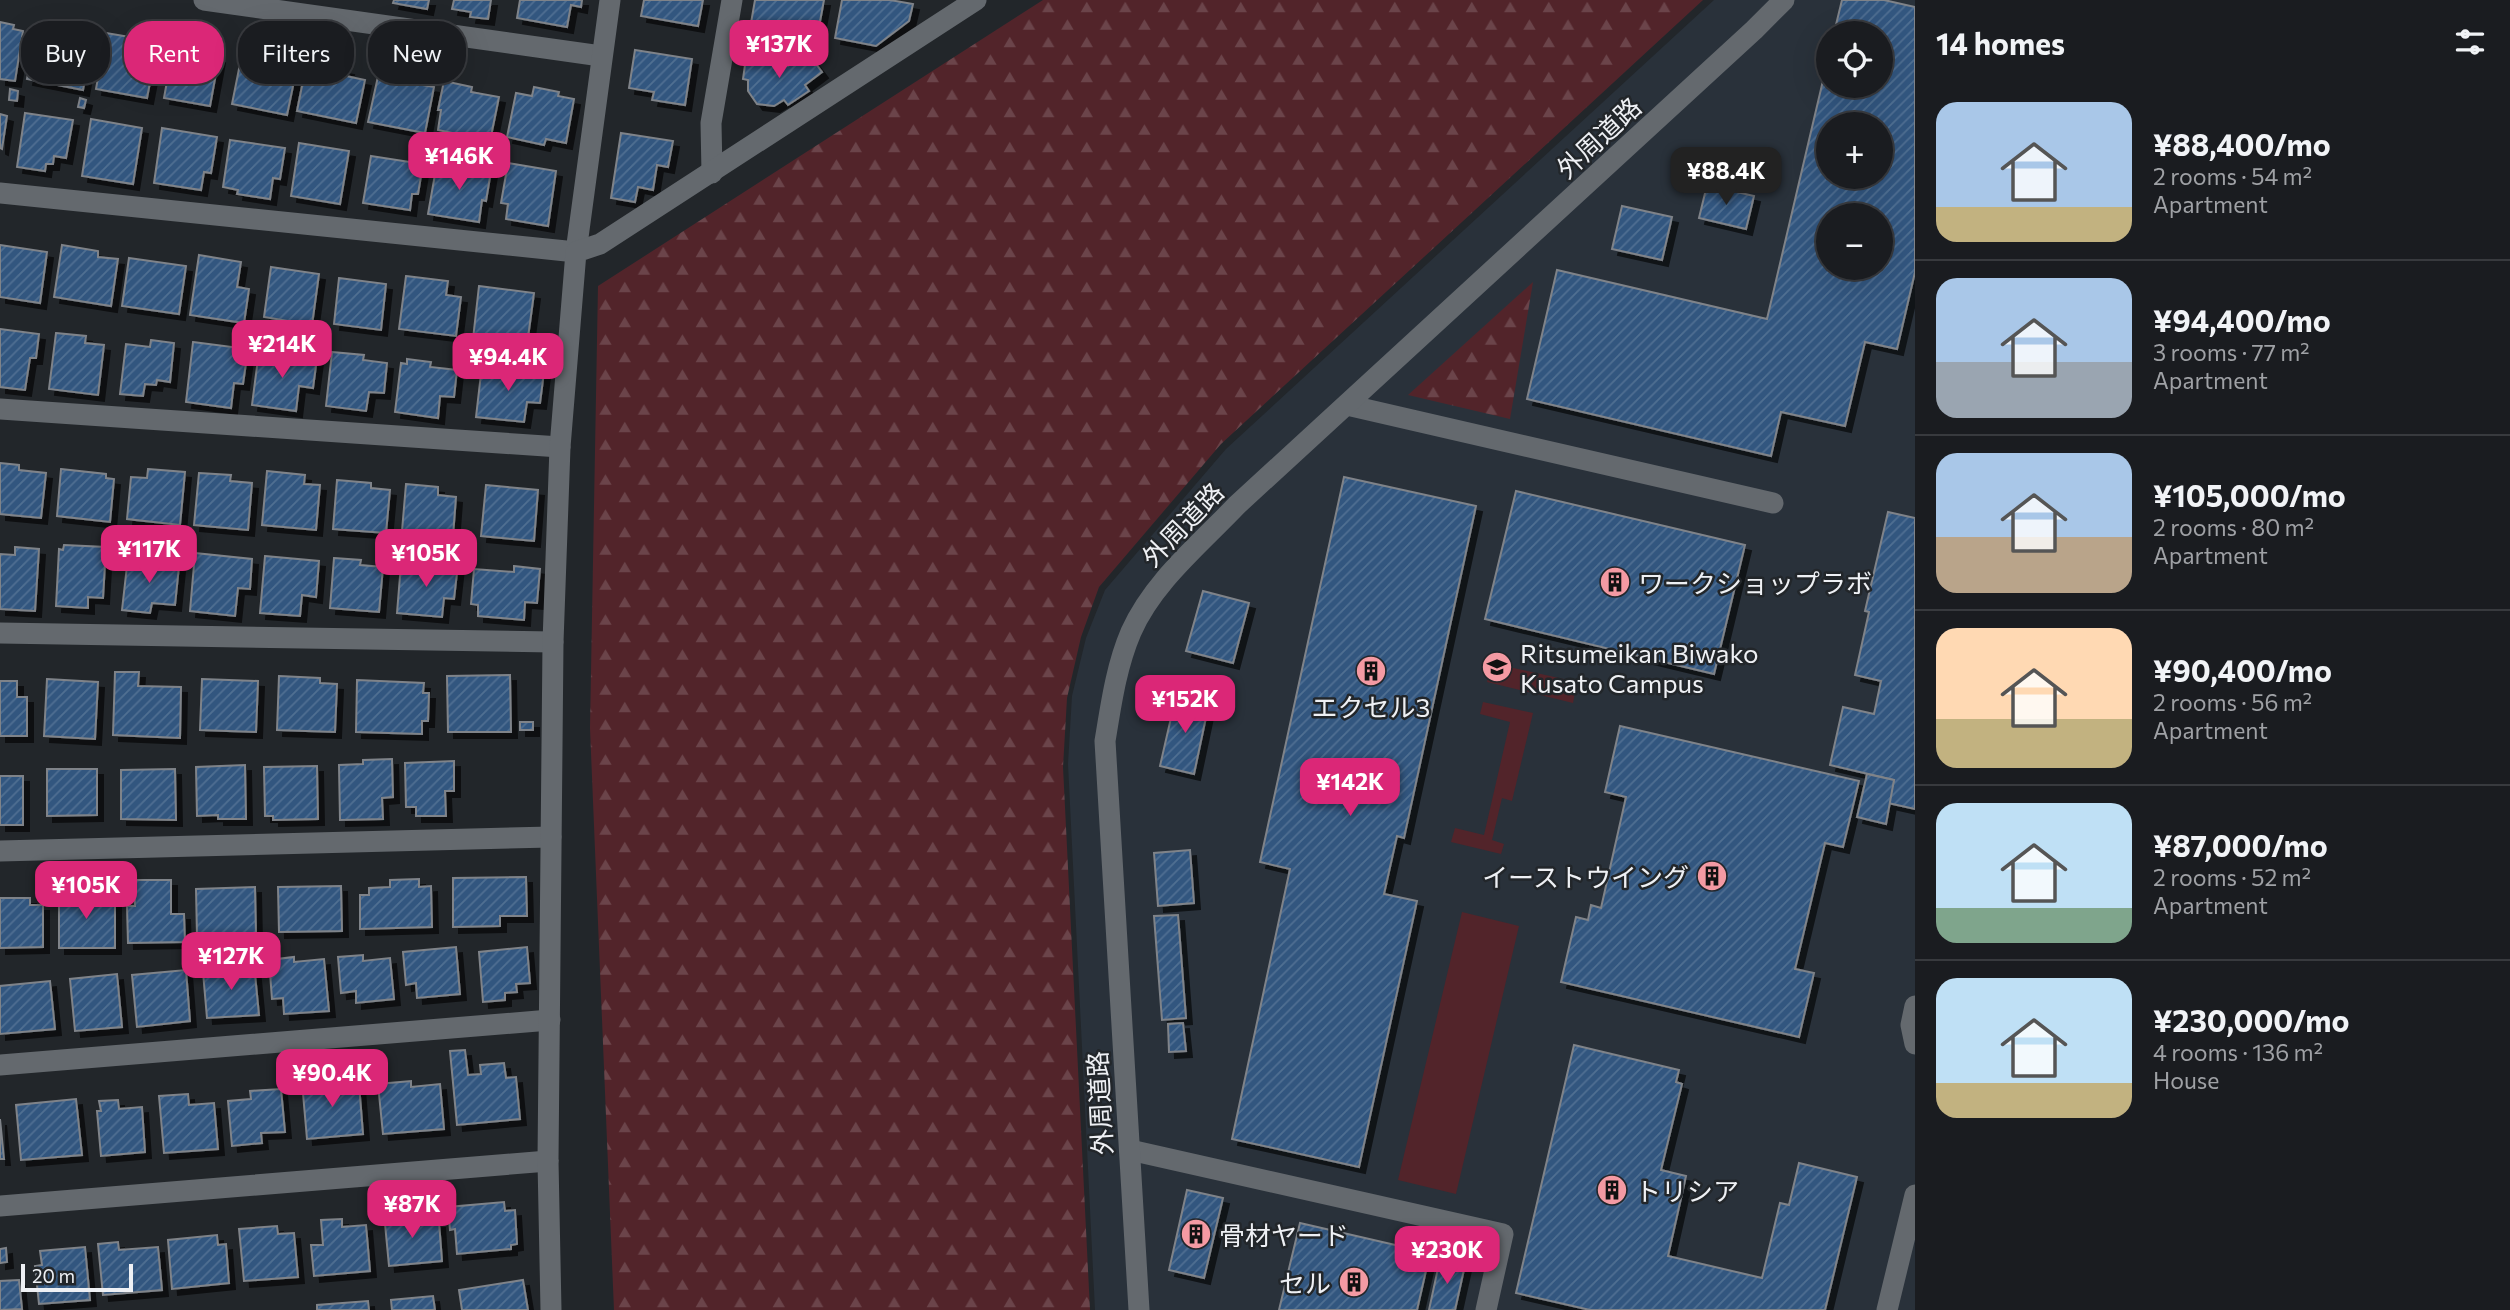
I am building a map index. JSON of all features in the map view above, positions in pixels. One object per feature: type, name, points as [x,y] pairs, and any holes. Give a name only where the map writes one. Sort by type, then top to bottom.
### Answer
[{"type":"street","points":[[204,0],[601,56]]},
{"type":"street","points":[[551,1310],[548,1161],[553,642],[560,447],[576,252],[610,0]]},
{"type":"street","points":[[712,173],[710,123],[732,0]]},
{"type":"street","points":[[0,194],[576,252],[600,244],[976,0]]},
{"type":"street","name":"外周道路","points":[[1139,1310],[1105,741],[1114,684],[1131,631],[1160,584],[1237,505],[1755,30],[1784,0]]},
{"type":"street","points":[[1348,405],[1773,503]]},
{"type":"street","points":[[0,409],[560,447]]},
{"type":"street","points":[[0,633],[553,642]]},
{"type":"street","points":[[0,850],[551,837]]},
{"type":"street","points":[[1915,1006],[1912,1025],[1915,1044]]},
{"type":"street","points":[[0,1065],[550,1020]]},
{"type":"street","points":[[1130,1150],[1503,1234],[1486,1310]]},
{"type":"street","points":[[0,1206],[548,1161]]},
{"type":"street","points":[[1887,1310],[1913,1209]]},
{"type":"shaded area","name":"Ritsumeikan Biwako Kusato Campus","points":[[1714,0],[1915,0],[1915,1310],[1095,1310],[1068,764],[1072,696],[1086,638],[1105,590],[1226,449]]},
{"type":"green space","points":[[1043,0],[1703,0],[1221,444],[1099,587],[1081,637],[1067,698],[1063,767],[1090,1310],[614,1310],[590,728],[598,286]]},
{"type":"green space","points":[[1533,282],[1510,419],[1408,395]]},
{"type":"green space","points":[[1491,663],[1577,682],[1573,703],[1487,682]]},
{"type":"green space","points":[[1483,702],[1533,713],[1512,801],[1502,798],[1492,840],[1504,844],[1501,854],[1451,842],[1455,828],[1484,835],[1510,722],[1480,714]]},
{"type":"green space","points":[[1462,912],[1519,926],[1456,1194],[1398,1180]]},
{"type":"building","points":[[394,0],[429,0],[427,9],[393,3]]},
{"type":"building","points":[[454,0],[491,0],[488,19],[470,17],[471,12],[452,9]]},
{"type":"building","points":[[520,0],[582,0],[581,7],[571,5],[567,27],[517,18]]},
{"type":"building","points":[[644,0],[703,0],[698,26],[641,16]]},
{"type":"building","points":[[755,0],[824,0],[816,43],[783,37],[785,29],[751,23]]},
{"type":"building","points":[[842,0],[890,0],[913,4],[909,21],[876,46],[835,38]]},
{"type":"building","points":[[1842,0],[1884,0],[1915,7],[1915,272],[1897,349],[1865,342],[1845,426],[1781,412],[1771,456],[1527,399],[1557,270],[1767,319],[1819,98],[1893,98],[1893,21],[1837,21]]},
{"type":"building","points":[[0,22],[14,25],[13,29],[21,31],[21,44],[15,81],[0,79]]},
{"type":"building","points":[[110,34],[124,36],[124,84],[150,84],[147,98],[96,89],[97,84],[110,84]]},
{"type":"building","points":[[635,50],[692,59],[685,105],[652,100],[654,92],[629,88]]},
{"type":"building","points":[[807,52],[822,72],[805,85],[809,91],[788,105],[784,100],[774,106],[757,104],[748,91],[748,80],[743,79],[746,58],[788,66]]},
{"type":"building","points":[[238,74],[238,84],[293,84],[287,115],[232,104]]},
{"type":"building","points":[[354,78],[365,80],[356,123],[297,111],[302,84],[354,84]]},
{"type":"building","points":[[52,84],[84,84],[83,90]]},
{"type":"building","points":[[167,84],[214,84],[210,106],[164,98]]},
{"type":"building","points":[[376,84],[434,87],[425,133],[368,122]]},
{"type":"building","points":[[443,84],[472,87],[471,92],[499,97],[490,141],[438,130],[441,110],[438,110]]},
{"type":"building","points":[[534,87],[559,92],[558,96],[574,99],[566,143],[546,139],[544,145],[507,137],[516,93],[532,96]]},
{"type":"building","points":[[10,89],[18,91],[17,101],[9,100]]},
{"type":"building","points":[[80,98],[86,100],[84,108],[78,107]]},
{"type":"building","points":[[25,113],[73,120],[66,158],[54,156],[53,164],[46,164],[45,171],[17,167]]},
{"type":"building","points":[[0,114],[7,116],[2,149],[0,148]]},
{"type":"building","points":[[91,119],[142,128],[133,184],[82,176]]},
{"type":"building","points":[[162,128],[217,137],[211,173],[204,172],[201,190],[154,183]]},
{"type":"building","points":[[621,133],[673,141],[668,167],[657,165],[653,190],[638,187],[635,202],[611,198]]},
{"type":"building","points":[[230,140],[285,148],[280,179],[273,178],[270,199],[237,194],[238,190],[223,187]]},
{"type":"building","points":[[299,143],[349,151],[340,204],[291,196]]},
{"type":"building","points":[[371,156],[423,164],[418,194],[412,194],[410,210],[363,203]]},
{"type":"building","points":[[437,163],[491,171],[486,201],[482,200],[479,222],[428,214]]},
{"type":"building","points":[[508,163],[556,171],[548,226],[506,219],[508,204],[501,203]]},
{"type":"building","points":[[1707,185],[1754,196],[1746,229],[1699,218]]},
{"type":"building","points":[[1622,206],[1672,217],[1662,260],[1612,249]]},
{"type":"building","points":[[0,245],[47,252],[40,303],[0,297]]},
{"type":"building","points":[[62,245],[98,251],[98,257],[118,259],[111,306],[54,297]]},
{"type":"building","points":[[199,255],[241,262],[237,287],[249,289],[244,323],[190,315]]},
{"type":"building","points":[[129,258],[186,266],[179,314],[122,306]]},
{"type":"building","points":[[271,267],[319,274],[312,325],[264,317]]},
{"type":"building","points":[[406,276],[448,281],[446,295],[461,297],[456,336],[399,329]]},
{"type":"building","points":[[339,278],[386,284],[381,330],[334,324]]},
{"type":"building","points":[[479,286],[534,293],[527,345],[473,339]]},
{"type":"building","points":[[0,329],[39,334],[36,358],[30,358],[25,390],[0,387]]},
{"type":"building","points":[[56,333],[86,336],[85,343],[104,345],[98,395],[49,389]]},
{"type":"building","points":[[151,340],[174,343],[170,382],[157,380],[156,385],[145,384],[143,396],[120,394],[126,344],[150,347]]},
{"type":"building","points":[[193,342],[248,349],[243,384],[234,383],[231,408],[186,402]]},
{"type":"building","points":[[259,351],[317,358],[313,388],[299,386],[296,411],[252,405]]},
{"type":"building","points":[[332,352],[364,355],[363,360],[387,363],[384,393],[369,392],[366,411],[326,406]]},
{"type":"building","points":[[407,359],[431,362],[430,367],[457,370],[454,397],[440,396],[438,418],[395,412],[401,363],[407,364]]},
{"type":"building","points":[[482,365],[544,372],[540,403],[527,402],[524,422],[476,417]]},
{"type":"building","points":[[0,463],[19,465],[19,470],[46,473],[41,518],[0,514]]},
{"type":"building","points":[[61,469],[106,474],[106,478],[114,479],[110,522],[57,516]]},
{"type":"building","points":[[148,469],[185,472],[180,525],[127,519],[131,477],[147,478]]},
{"type":"building","points":[[267,471],[305,475],[304,484],[320,485],[316,530],[262,525]]},
{"type":"building","points":[[199,473],[231,475],[230,481],[252,483],[248,530],[194,525]]},
{"type":"building","name":"エクセル3","points":[[1344,477],[1476,506],[1404,838],[1397,836],[1384,894],[1417,901],[1359,1167],[1232,1139],[1290,869],[1260,862]]},
{"type":"building","points":[[337,480],[371,483],[371,488],[390,490],[386,533],[333,529]]},
{"type":"building","points":[[406,484],[438,487],[438,495],[456,497],[453,536],[402,531]]},
{"type":"building","points":[[486,485],[538,490],[534,541],[481,536]]},
{"type":"building","name":"ワークショップラボ","points":[[1516,491],[1745,545],[1714,674],[1485,619]]},
{"type":"building","points":[[1888,512],[1915,518],[1915,809],[1888,803],[1894,780],[1830,765],[1843,707],[1874,714],[1881,681],[1855,675],[1869,612],[1865,611]]},
{"type":"building","points":[[64,545],[106,547],[103,598],[88,597],[88,608],[56,606],[59,549],[63,550]]},
{"type":"building","points":[[15,547],[39,549],[35,611],[0,609],[0,554],[15,555]]},
{"type":"building","points":[[195,553],[252,559],[250,589],[238,588],[235,616],[190,611]]},
{"type":"building","points":[[265,556],[319,561],[316,597],[302,595],[300,616],[260,613]]},
{"type":"building","points":[[128,557],[151,559],[151,563],[155,564],[179,566],[175,605],[152,603],[150,613],[122,610]]},
{"type":"building","points":[[334,558],[361,560],[360,565],[383,567],[379,612],[330,608]]},
{"type":"building","points":[[435,562],[458,564],[454,599],[444,598],[442,617],[397,613],[401,564],[434,568]]},
{"type":"building","points":[[514,566],[540,569],[537,603],[525,602],[524,620],[478,616],[478,605],[471,604],[474,569],[514,572]]},
{"type":"building","points":[[1203,591],[1249,603],[1233,663],[1186,651]]},
{"type":"building","points":[[115,672],[139,672],[138,686],[181,687],[180,738],[113,735]]},
{"type":"building","points":[[510,675],[511,732],[448,732],[447,676]]},
{"type":"building","points":[[279,676],[320,678],[320,683],[337,684],[335,732],[277,730]]},
{"type":"building","points":[[47,679],[98,682],[95,739],[44,736]]},
{"type":"building","points":[[202,679],[258,681],[256,732],[200,730]]},
{"type":"building","points":[[357,680],[424,683],[423,693],[429,693],[428,721],[422,721],[422,734],[356,732]]},
{"type":"building","points":[[0,681],[17,681],[17,697],[27,697],[27,736],[0,736]]},
{"type":"building","points":[[1176,696],[1209,703],[1194,774],[1160,766]]},
{"type":"building","points":[[520,722],[533,722],[533,730],[520,730]]},
{"type":"building","name":"イーストウイング","points":[[1620,726],[1859,781],[1843,847],[1825,843],[1795,969],[1814,973],[1799,1037],[1561,982],[1576,917],[1588,920],[1591,905],[1601,908],[1626,797],[1605,792]]},
{"type":"building","points":[[392,759],[393,797],[382,798],[383,819],[340,820],[339,765],[363,764],[363,760]]},
{"type":"building","points":[[454,761],[454,791],[445,791],[446,816],[416,816],[416,807],[406,807],[405,763]]},
{"type":"building","points":[[245,765],[246,819],[218,819],[218,815],[197,816],[196,767]]},
{"type":"building","points":[[317,766],[318,819],[273,820],[273,816],[265,816],[264,767]]},
{"type":"building","points":[[47,769],[97,769],[97,815],[47,816]]},
{"type":"building","points":[[175,769],[176,820],[121,819],[121,770]]},
{"type":"building","points":[[1867,774],[1894,780],[1886,824],[1857,817]]},
{"type":"building","points":[[0,776],[23,776],[23,825],[0,825]]},
{"type":"building","points":[[1190,850],[1194,903],[1158,906],[1154,853]]},
{"type":"building","points":[[526,877],[527,916],[500,916],[500,926],[453,927],[453,878]]},
{"type":"building","points":[[419,879],[419,887],[431,886],[432,927],[360,929],[360,895],[369,895],[369,888],[390,887],[390,880]]},
{"type":"building","points":[[134,880],[171,880],[171,914],[184,914],[185,942],[128,943],[127,906],[135,906]]},
{"type":"building","points":[[341,886],[342,931],[279,932],[278,887]]},
{"type":"building","points":[[255,887],[256,935],[197,936],[196,889]]},
{"type":"building","points":[[59,889],[85,889],[85,900],[115,900],[115,948],[59,948]]},
{"type":"building","points":[[0,898],[30,898],[30,905],[43,905],[43,947],[0,948]]},
{"type":"building","points":[[1178,915],[1186,1018],[1162,1020],[1154,916]]},
{"type":"building","points":[[456,947],[460,994],[417,998],[416,983],[406,985],[403,952]]},
{"type":"building","points":[[527,947],[530,983],[516,984],[517,992],[505,993],[505,1000],[483,1002],[479,952]]},
{"type":"building","points":[[363,955],[363,961],[390,958],[394,999],[356,1003],[356,991],[341,993],[338,957]]},
{"type":"building","points":[[294,957],[294,962],[324,959],[329,1011],[284,1014],[283,998],[272,999],[269,960]]},
{"type":"building","points":[[254,964],[259,1015],[207,1018],[203,972]]},
{"type":"building","points":[[186,970],[190,1021],[137,1027],[132,975]]},
{"type":"building","points":[[117,974],[122,1027],[75,1031],[70,979]]},
{"type":"building","points":[[50,981],[55,1029],[0,1034],[0,986]]},
{"type":"building","points":[[1183,1023],[1186,1051],[1169,1052],[1168,1024]]},
{"type":"building","name":"トリシア","points":[[1574,1045],[1679,1070],[1676,1082],[1682,1084],[1661,1170],[1686,1176],[1668,1256],[1762,1278],[1780,1203],[1789,1205],[1799,1163],[1857,1177],[1825,1310],[1590,1310],[1516,1293]]},
{"type":"building","points":[[465,1050],[468,1075],[481,1074],[480,1065],[504,1063],[506,1078],[516,1077],[520,1119],[457,1125],[450,1051]]},
{"type":"building","points":[[343,1078],[344,1085],[359,1084],[363,1134],[307,1139],[302,1082]]},
{"type":"building","points":[[411,1081],[411,1087],[440,1084],[444,1129],[383,1134],[378,1084]]},
{"type":"building","points":[[281,1089],[285,1132],[261,1133],[262,1143],[232,1146],[228,1101],[251,1099],[250,1091]]},
{"type":"building","points":[[188,1094],[189,1105],[214,1103],[218,1149],[164,1153],[159,1096]]},
{"type":"building","points":[[76,1099],[82,1155],[21,1160],[16,1105]]},
{"type":"building","points":[[118,1100],[119,1109],[142,1107],[145,1152],[101,1156],[97,1111],[101,1111],[99,1101]]},
{"type":"building","points":[[0,1119],[4,1159],[0,1159]]},
{"type":"building","name":"骨材ヤード","points":[[1187,1190],[1223,1198],[1204,1278],[1169,1270]]},
{"type":"building","points":[[504,1202],[505,1211],[515,1210],[517,1244],[511,1245],[511,1249],[457,1254],[455,1229],[450,1230],[448,1207]]},
{"type":"building","points":[[402,1211],[402,1217],[419,1215],[420,1223],[439,1222],[442,1261],[389,1266],[384,1213]]},
{"type":"building","points":[[342,1219],[342,1227],[366,1225],[370,1271],[314,1276],[311,1245],[323,1245],[321,1220]]},
{"type":"building","name":"セル","points":[[1300,1223],[1430,1253],[1417,1310],[1279,1310]]},
{"type":"building","points":[[277,1226],[278,1234],[294,1233],[298,1277],[244,1281],[239,1229]]},
{"type":"building","points":[[217,1235],[218,1245],[226,1244],[229,1283],[172,1289],[168,1240]]},
{"type":"building","points":[[118,1242],[119,1250],[158,1247],[162,1290],[103,1295],[98,1244]]},
{"type":"building","points":[[85,1247],[90,1300],[39,1304],[35,1266],[42,1265],[40,1251]]},
{"type":"building","points":[[6,1248],[7,1262],[0,1263],[0,1249]]},
{"type":"building","points":[[1440,1259],[1465,1265],[1455,1310],[1429,1310]]},
{"type":"building","points":[[19,1280],[22,1309],[0,1310],[0,1281]]},
{"type":"building","points":[[523,1280],[528,1310],[462,1310],[459,1290]]},
{"type":"building","points":[[433,1296],[435,1310],[392,1310],[391,1300]]},
{"type":"building","points":[[368,1301],[369,1310],[317,1310],[317,1305]]},
{"type":"place","name":"ワークショップラボ","points":[[1615,582]]},
{"type":"place","name":"Ritsumeikan Biwako Kusato Campus","points":[[1497,667]]},
{"type":"place","name":"エクセル3","points":[[1371,671]]},
{"type":"place","name":"イーストウイング","points":[[1712,876]]},
{"type":"place","name":"トリシア","points":[[1612,1190]]},
{"type":"place","name":"骨材ヤード","points":[[1196,1234]]},
{"type":"place","name":"セル","points":[[1354,1282]]}]
